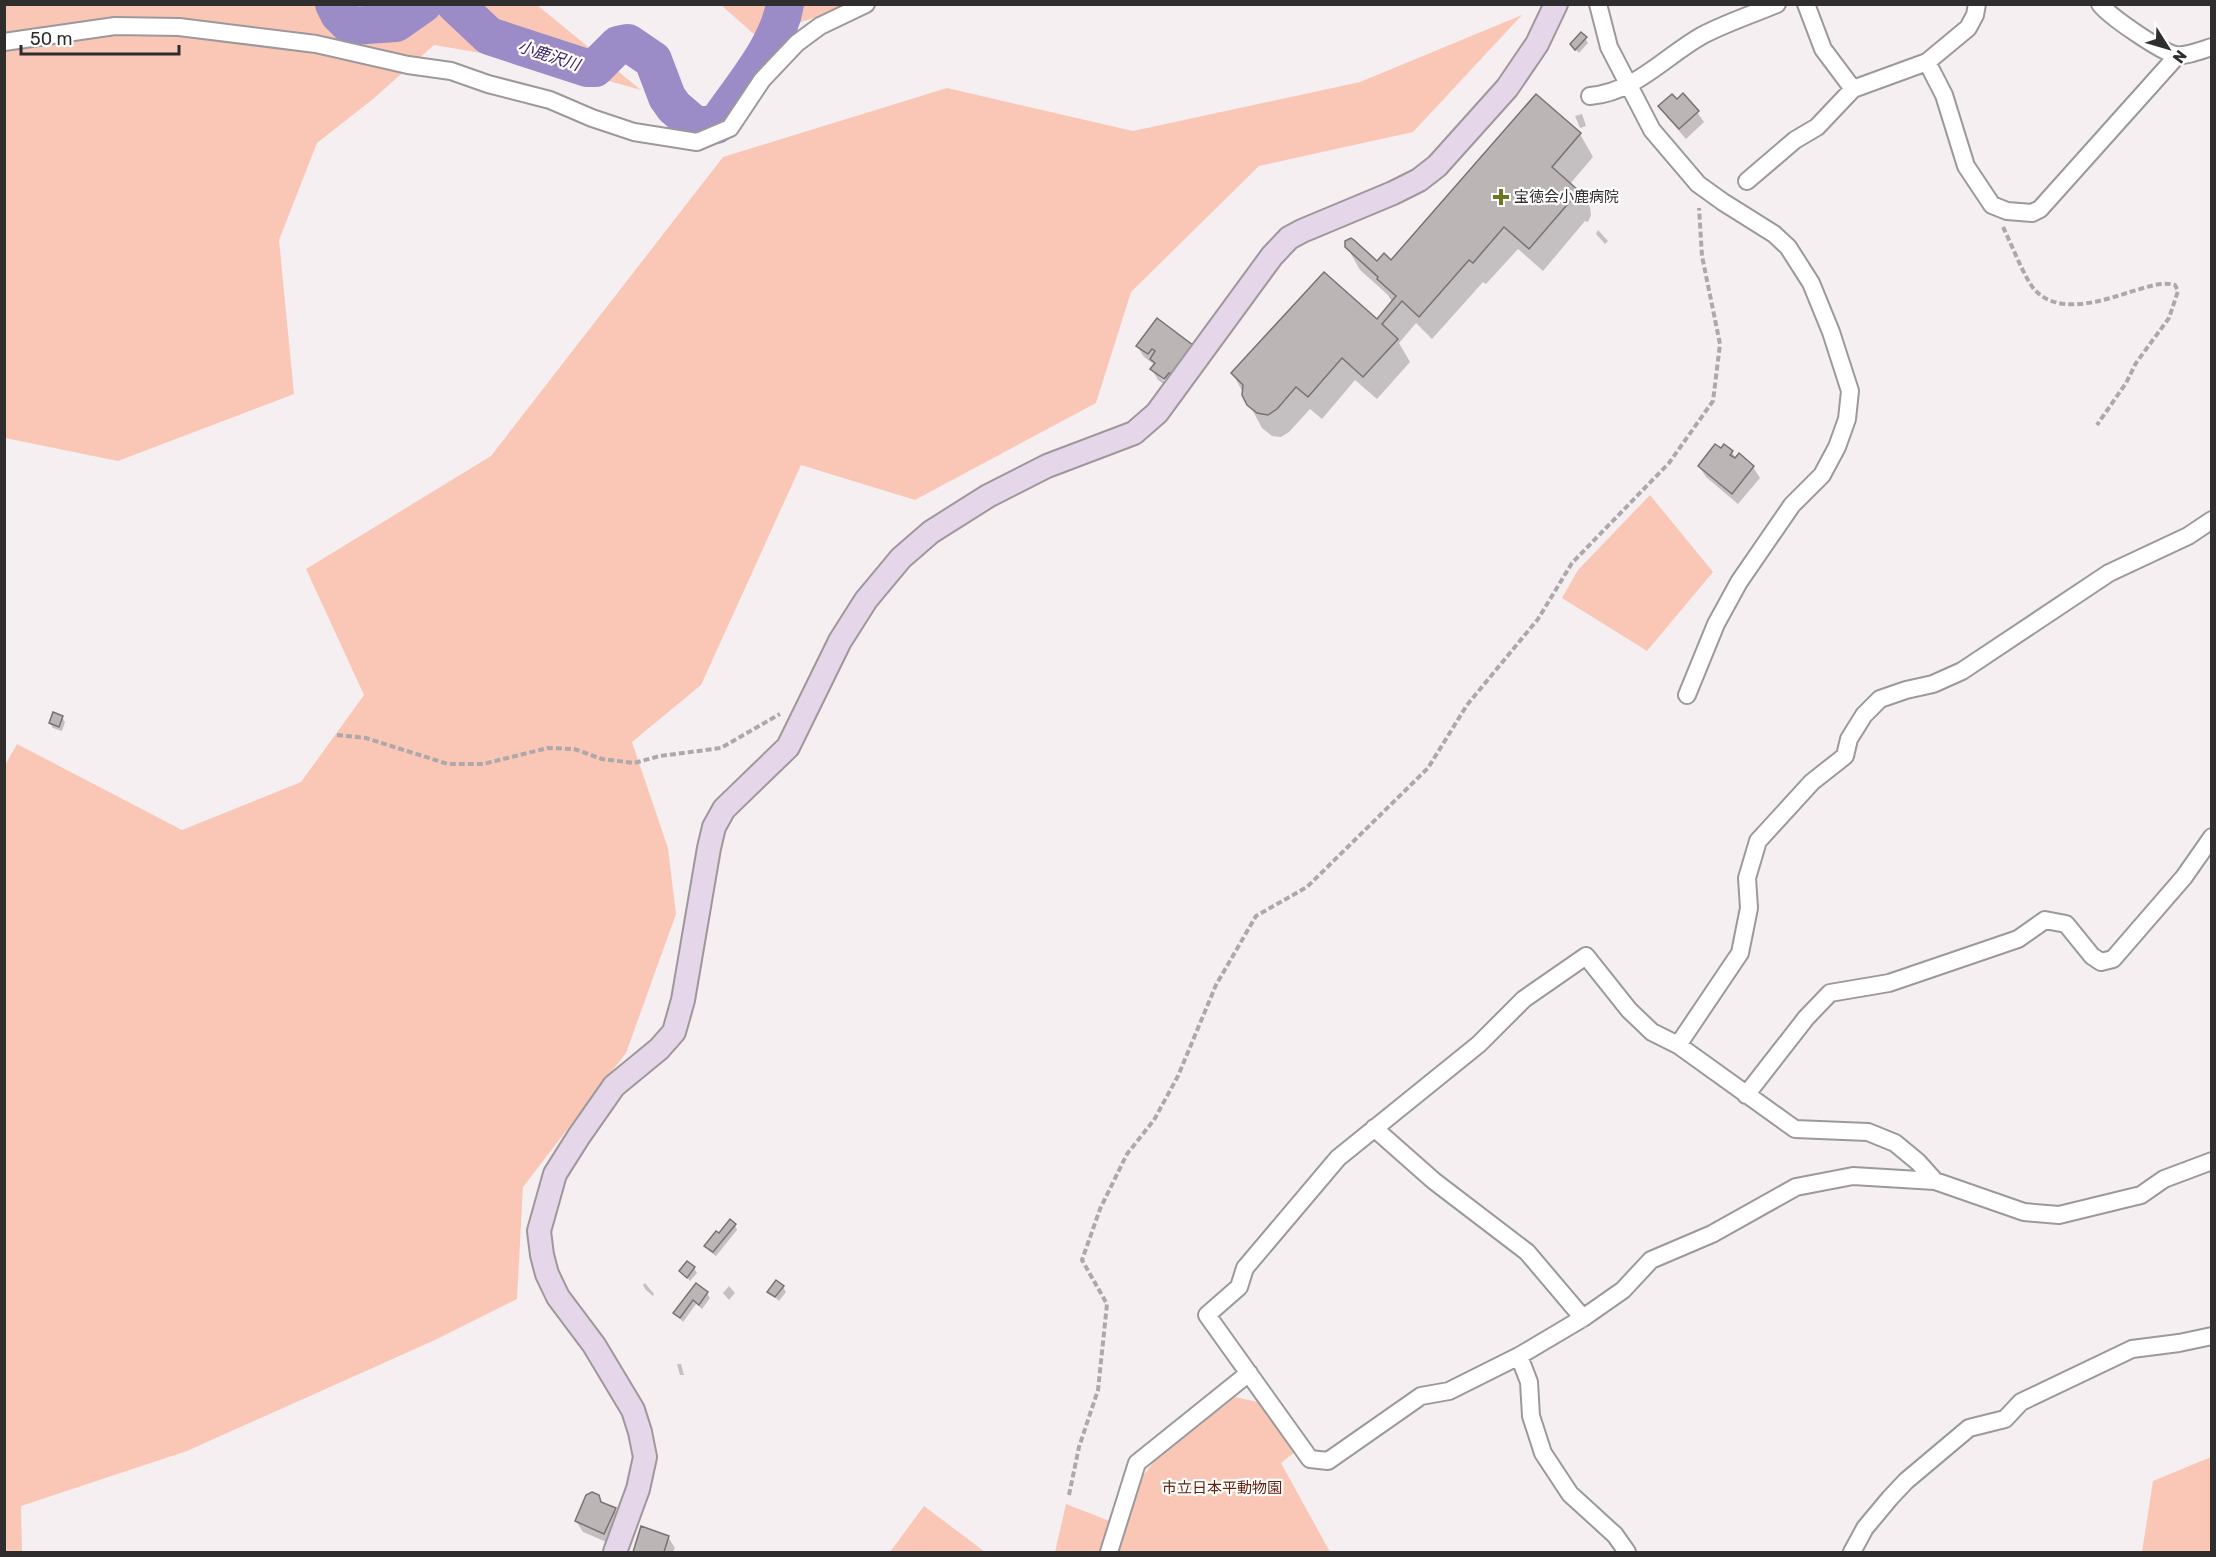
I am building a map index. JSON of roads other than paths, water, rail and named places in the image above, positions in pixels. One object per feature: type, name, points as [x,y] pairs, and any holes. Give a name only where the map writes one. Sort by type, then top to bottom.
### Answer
[{"type":"street","points":[[4,42],[115,26],[179,27],[316,45],[408,65],[451,71],[488,84],[550,100],[592,118],[634,132],[697,142],[730,128],[762,80],[797,43],[820,26],[866,4]]},
{"type":"street","points":[[615,1552],[638,1489],[645,1457],[640,1432],[633,1410],[594,1345],[558,1297],[547,1274],[539,1231],[555,1174],[579,1136],[614,1086],[659,1050],[674,1032],[683,1000],[714,827],[724,809],[788,747],[845,633],[866,600],[902,558],[932,532],[988,496],[1047,466],[1134,433],[1157,413],[1280,246],[1302,231],[1419,180],[1437,166],[1508,88],[1537,44],[1556,4]]},
{"type":"street","points":[[1598,4],[1610,47],[1628,87],[1652,130],[1698,183],[1723,202],[1774,234],[1788,247],[1815,293],[1831,332],[1850,391],[1847,419],[1837,447],[1822,475],[1792,505],[1739,582],[1716,624],[1687,695]]},
{"type":"street","points":[[1590,96],[1628,87],[1684,46],[1706,33],[1777,4]]},
{"type":"street","points":[[1806,4],[1823,49],[1853,89]]},
{"type":"street","points":[[1747,180],[1795,141],[1817,127],[1853,89],[1927,62],[1968,28],[1975,15],[1977,4]]},
{"type":"street","points":[[2100,4],[2141,35],[2177,56]]},
{"type":"street","points":[[1927,62],[1944,95],[1966,166],[1992,205],[2007,211],[2032,213],[2040,210],[2177,56],[2211,47]]},
{"type":"street","points":[[1678,1045],[1740,953],[1749,908],[1747,878],[1758,841],[1812,782],[1845,756],[1848,739],[1864,715],[1880,699],[1933,684],[1962,671],[2109,573],[2188,536],[2211,520]]},
{"type":"street","points":[[1746,1095],[1806,1018],[1830,993],[1889,983],[2018,939],[2045,920],[2066,924],[2092,956],[2101,962],[2113,959],[2184,877],[2211,837]]},
{"type":"street","points":[[1935,1181],[1918,1162],[1895,1143],[1868,1132],[1795,1129],[1678,1045],[1652,1032],[1629,1010],[1586,956],[1524,999],[1479,1044],[1338,1158],[1245,1268],[1239,1287],[1207,1315],[1310,1459],[1328,1461],[1421,1396],[1449,1391],[1519,1356],[1583,1318],[1623,1290],[1651,1260],[1712,1234],[1796,1187],[1852,1176],[1935,1181],[2025,1212],[2059,1215],[2141,1195],[2164,1179],[2211,1161]]},
{"type":"street","points":[[1374,1128],[1434,1181],[1527,1252],[1583,1318]]},
{"type":"street","points":[[1852,1552],[1865,1528],[1906,1481],[1969,1428],[2005,1419],[2021,1402],[2132,1349],[2211,1336]]},
{"type":"street","points":[[1519,1356],[1529,1382],[1531,1416],[1543,1453],[1570,1494],[1616,1535],[1627,1552]]},
{"type":"street","points":[[1109,1552],[1137,1463],[1249,1373]]},
{"type":"waterway","name":"小鹿沢川","points":[[334,4],[339,14],[351,26],[396,23],[423,4]]},
{"type":"waterway","name":"小鹿沢川","points":[[455,4],[489,36],[587,68],[595,68],[618,45],[628,43],[653,60],[667,97],[674,107],[695,125],[716,125],[766,52],[775,36],[785,4]]},
{"type":"place","name":"宝徳会小鹿病院","points":[[1501,197]]},
{"type":"park label","name":"市立日本平動物園","points":[[1222,1488]]}]
